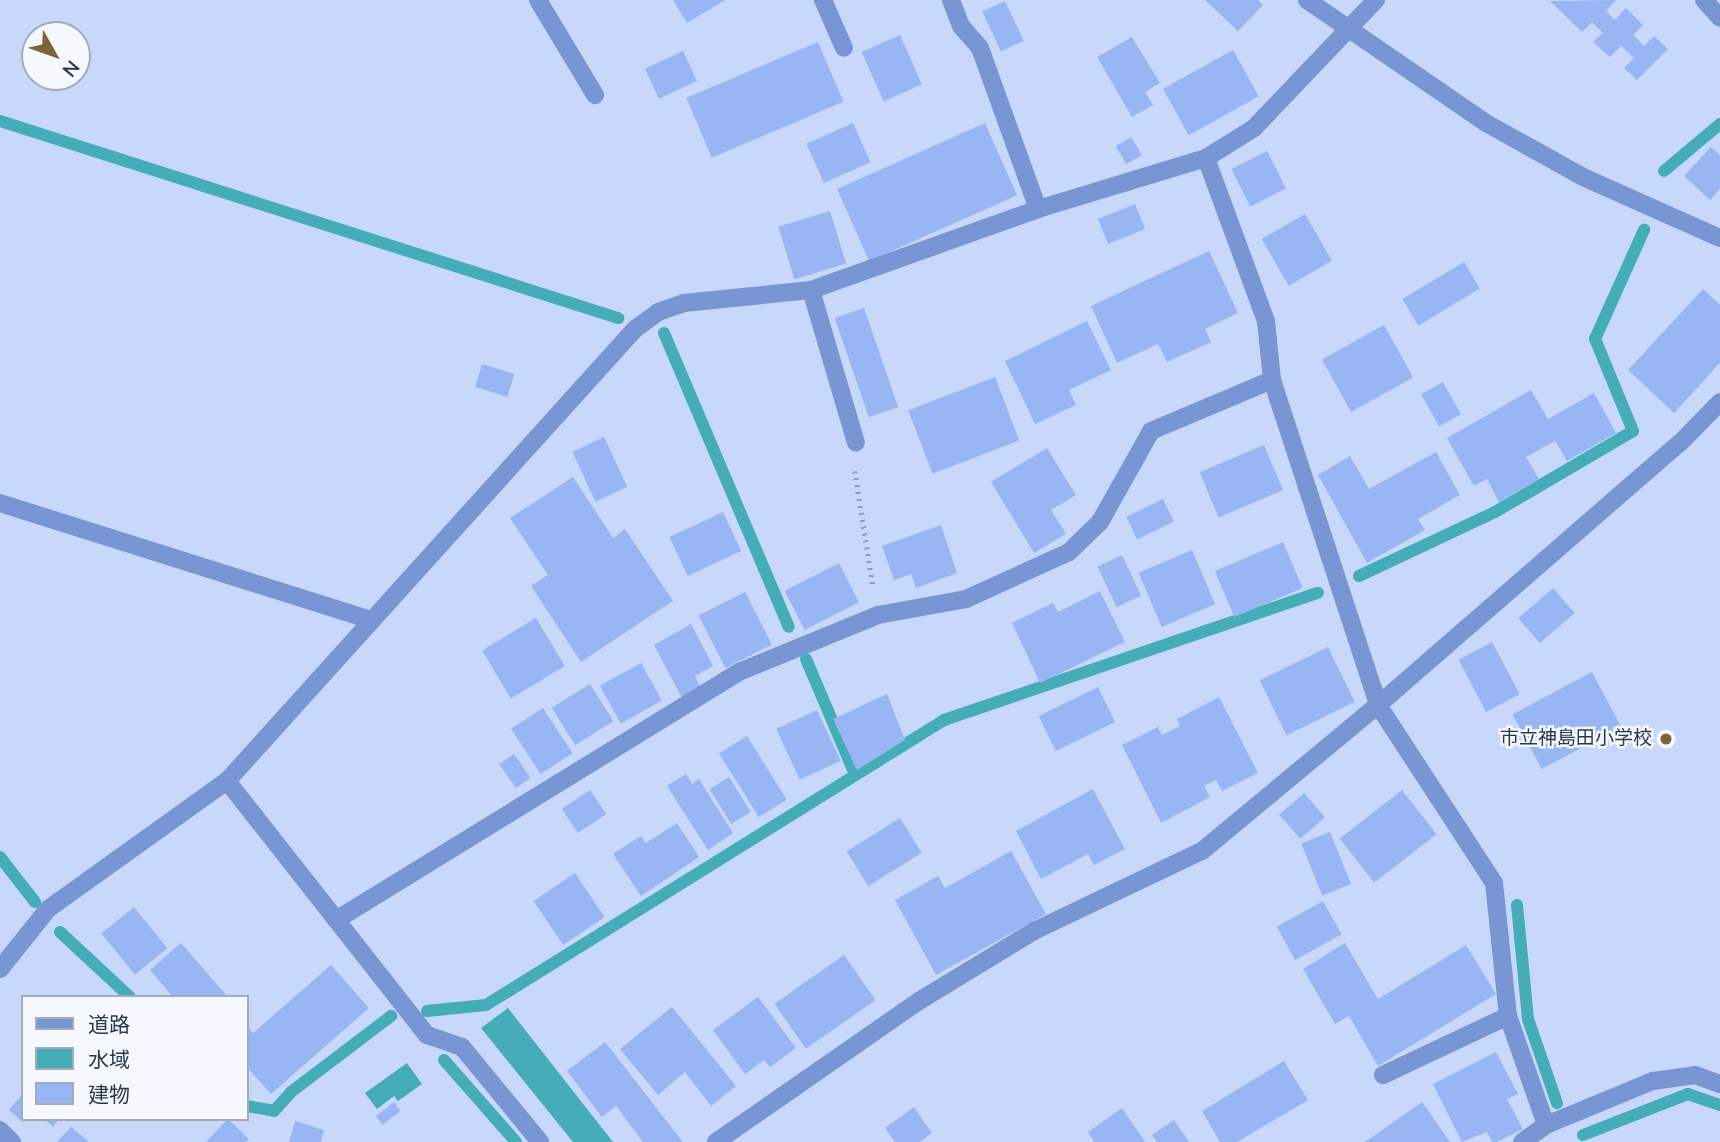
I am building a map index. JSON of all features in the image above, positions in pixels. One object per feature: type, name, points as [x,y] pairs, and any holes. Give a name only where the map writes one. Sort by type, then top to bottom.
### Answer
[{"type":"street","points":[[538,0],[595,95]]},
{"type":"street","points":[[823,0],[844,48]]},
{"type":"street","points":[[951,0],[961,26],[980,48],[1038,209]]},
{"type":"street","points":[[1307,0],[1350,32],[1486,122],[1583,177],[1720,238]]},
{"type":"street","points":[[0,969],[48,909],[227,781],[369,619],[635,329],[658,312],[684,303],[811,290],[1038,209],[1206,158],[1254,128],[1350,32],[1376,0]]},
{"type":"street","points":[[1704,0],[1720,18]]},
{"type":"street","points":[[1206,158],[1266,321],[1272,380],[1378,705],[1494,883],[1508,1016],[1546,1125]]},
{"type":"street","points":[[811,290],[856,443]]},
{"type":"street","points":[[336,920],[739,672],[878,615],[966,599],[1069,552],[1100,522],[1151,431],[1272,380]]},
{"type":"street","points":[[716,1142],[919,1001],[1022,938],[1202,850],[1378,705],[1681,442],[1720,402]]},
{"type":"street","points":[[0,503],[369,619]]},
{"type":"street","points":[[227,781],[427,1035],[462,1047],[540,1142]]},
{"type":"street","points":[[1383,1075],[1508,1016]]},
{"type":"street","points":[[1522,1142],[1546,1125],[1653,1081],[1695,1075],[1720,1084]]},
{"type":"street","points":[[0,1130],[12,1142]]},
{"type":"path","points":[[856,443],[852,452],[878,615]]},
{"type":"water","points":[[508,1008],[613,1142],[573,1142],[481,1028]]},
{"type":"water","points":[[407,1063],[422,1084],[398,1101],[394,1096],[377,1109],[365,1093]]},
{"type":"building","points":[[673,0],[725,0],[687,23]]},
{"type":"building","points":[[1205,0],[1258,0],[1263,5],[1238,31]]},
{"type":"building","points":[[1616,0],[1606,11],[1615,20],[1626,8],[1643,25],[1633,35],[1644,46],[1654,36],[1668,49],[1637,80],[1624,68],[1634,58],[1621,46],[1610,57],[1593,42],[1603,33],[1592,22],[1582,32],[1550,1]]},
{"type":"building","points":[[1005,1],[1024,41],[1001,51],[982,12]]},
{"type":"building","points":[[900,35],[922,84],[884,101],[862,52]]},
{"type":"building","points":[[1132,37],[1160,83],[1145,92],[1153,105],[1132,117],[1097,57]]},
{"type":"building","points":[[818,42],[843,102],[712,158],[686,98]]},
{"type":"building","points":[[1233,50],[1259,96],[1189,135],[1163,89]]},
{"type":"building","points":[[683,51],[697,81],[659,99],[645,69]]},
{"type":"building","points":[[853,123],[870,162],[824,183],[806,144]]},
{"type":"building","points":[[985,123],[1017,195],[869,261],[837,189]]},
{"type":"building","points":[[1131,137],[1142,155],[1126,164],[1116,146]]},
{"type":"building","points":[[1711,147],[1720,155],[1720,189],[1710,200],[1684,176]]},
{"type":"building","points":[[1267,151],[1286,188],[1250,207],[1231,169]]},
{"type":"building","points":[[1135,204],[1145,229],[1108,244],[1098,219]]},
{"type":"building","points":[[830,211],[846,264],[794,279],[778,227]]},
{"type":"building","points":[[1305,214],[1332,261],[1289,286],[1262,239]]},
{"type":"building","points":[[1209,251],[1238,313],[1205,329],[1211,342],[1167,362],[1158,344],[1117,363],[1091,306]]},
{"type":"building","points":[[1464,262],[1480,289],[1418,326],[1402,299]]},
{"type":"building","points":[[1703,289],[1720,305],[1720,363],[1674,413],[1628,370]]},
{"type":"building","points":[[864,308],[898,407],[869,417],[835,318]]},
{"type":"building","points":[[1087,321],[1111,370],[1069,390],[1076,405],[1035,424],[1005,361]]},
{"type":"building","points":[[1384,325],[1413,377],[1351,412],[1322,359]]},
{"type":"building","points":[[482,364],[515,374],[507,397],[475,387]]},
{"type":"building","points":[[995,377],[1019,440],[933,474],[908,410]]},
{"type":"building","points":[[1443,382],[1461,414],[1439,426],[1421,394]]},
{"type":"building","points":[[1531,390],[1548,419],[1594,393],[1616,433],[1567,461],[1555,441],[1526,457],[1539,479],[1499,502],[1487,479],[1474,486],[1447,438]]},
{"type":"building","points":[[604,437],[627,487],[596,502],[572,452]]},
{"type":"building","points":[[1264,445],[1283,490],[1219,517],[1200,472]]},
{"type":"building","points":[[1047,448],[1076,495],[1051,510],[1066,534],[1034,553],[991,482]]},
{"type":"building","points":[[1436,452],[1460,495],[1418,519],[1425,530],[1367,563],[1318,475],[1350,456],[1369,489]]},
{"type":"building","points":[[573,477],[613,538],[625,529],[673,601],[581,662],[531,586],[548,575],[510,518]]},
{"type":"building","points":[[1163,499],[1174,521],[1137,539],[1126,517]]},
{"type":"building","points":[[723,512],[741,551],[688,576],[670,537]]},
{"type":"building","points":[[941,525],[957,573],[916,588],[911,574],[894,580],[882,546]]},
{"type":"building","points":[[1283,542],[1303,588],[1234,617],[1215,571]]},
{"type":"building","points":[[1192,550],[1215,604],[1162,627],[1139,573]]},
{"type":"building","points":[[1122,555],[1141,596],[1117,607],[1098,566]]},
{"type":"building","points":[[839,563],[859,602],[805,630],[785,591]]},
{"type":"building","points":[[1553,588],[1575,613],[1540,643],[1518,618]]},
{"type":"building","points":[[1100,591],[1125,642],[1040,683],[1012,623],[1053,603],[1058,612]]},
{"type":"building","points":[[745,592],[772,645],[725,668],[699,616]]},
{"type":"building","points":[[536,618],[565,666],[511,698],[482,650]]},
{"type":"building","points":[[691,624],[713,666],[695,676],[701,688],[682,698],[654,645]]},
{"type":"building","points":[[1492,642],[1520,694],[1486,712],[1458,660]]},
{"type":"building","points":[[1328,647],[1355,702],[1286,735],[1260,680]]},
{"type":"building","points":[[641,663],[662,701],[621,723],[600,686]]},
{"type":"building","points":[[1592,672],[1621,727],[1542,769],[1513,714]]},
{"type":"building","points":[[590,684],[613,721],[575,745],[552,708]]},
{"type":"building","points":[[1098,687],[1115,722],[1056,751],[1039,716]]},
{"type":"building","points":[[887,694],[905,740],[857,770],[833,719]]},
{"type":"building","points":[[1219,697],[1258,773],[1222,791],[1216,780],[1204,786],[1210,797],[1161,823],[1122,745],[1158,727],[1162,735],[1180,726],[1177,719]]},
{"type":"building","points":[[543,708],[572,753],[541,774],[511,729]]},
{"type":"building","points":[[817,710],[841,761],[800,780],[776,729]]},
{"type":"building","points":[[747,736],[787,800],[759,817],[719,753]]},
{"type":"building","points":[[514,754],[531,778],[516,788],[499,764]]},
{"type":"building","points":[[686,774],[692,784],[699,779],[733,833],[708,850],[667,786]]},
{"type":"building","points":[[729,777],[751,812],[731,824],[709,789]]},
{"type":"building","points":[[1093,789],[1125,849],[1094,865],[1088,854],[1041,879],[1016,831]]},
{"type":"building","points":[[590,790],[606,814],[578,833],[562,809]]},
{"type":"building","points":[[1402,790],[1436,834],[1374,883],[1340,839]]},
{"type":"building","points":[[1304,793],[1325,817],[1300,839],[1279,815]]},
{"type":"building","points":[[900,818],[922,853],[868,886],[847,851]]},
{"type":"building","points":[[677,823],[699,857],[641,896],[613,854],[641,836],[646,843]]},
{"type":"building","points":[[1330,832],[1351,884],[1322,896],[1301,844]]},
{"type":"building","points":[[1011,851],[1046,914],[936,975],[895,900],[938,876],[945,888]]},
{"type":"building","points":[[575,873],[605,917],[563,945],[534,901]]},
{"type":"building","points":[[1323,901],[1341,934],[1295,960],[1277,927]]},
{"type":"building","points":[[134,907],[167,948],[135,975],[101,933]]},
{"type":"building","points":[[181,943],[226,995],[171,995],[150,970]]},
{"type":"building","points":[[1345,943],[1378,999],[1466,945],[1496,994],[1378,1066],[1349,1016],[1335,1024],[1303,969]]},
{"type":"building","points":[[844,955],[876,1000],[806,1049],[774,1004]]},
{"type":"building","points":[[331,965],[369,1008],[271,1094],[248,1068],[248,1027],[253,1033]]},
{"type":"building","points":[[758,997],[796,1048],[770,1067],[764,1060],[745,1074],[713,1030]]},
{"type":"building","points":[[672,1007],[736,1086],[711,1106],[685,1072],[658,1095],[620,1049]]},
{"type":"building","points":[[605,1042],[683,1142],[643,1142],[616,1106],[602,1117],[567,1071]]},
{"type":"building","points":[[1496,1052],[1518,1094],[1507,1099],[1523,1129],[1497,1142],[1492,1142],[1487,1132],[1462,1142],[1433,1084]]},
{"type":"building","points":[[1284,1061],[1308,1100],[1237,1142],[1220,1142],[1202,1111]]},
{"type":"building","points":[[21,1095],[21,1120],[9,1110]]},
{"type":"building","points":[[394,1102],[401,1111],[383,1125],[376,1116]]},
{"type":"building","points":[[1422,1102],[1450,1142],[1365,1142]]},
{"type":"building","points":[[914,1107],[932,1133],[920,1142],[895,1142],[885,1128]]},
{"type":"building","points":[[1122,1108],[1145,1142],[1094,1142],[1088,1132]]},
{"type":"building","points":[[1174,1120],[1189,1142],[1157,1142],[1152,1135]]},
{"type":"building","points":[[46,1121],[58,1121],[53,1127]]},
{"type":"building","points":[[226,1121],[230,1121],[249,1139],[246,1142],[206,1142]]},
{"type":"building","points":[[295,1121],[324,1130],[321,1142],[289,1142]]},
{"type":"building","points":[[71,1127],[89,1142],[57,1142]]},
{"type":"waterway","points":[[0,121],[618,318]]},
{"type":"waterway","points":[[1664,171],[1720,124]]},
{"type":"waterway","points":[[1359,576],[1495,512],[1633,431],[1595,339],[1644,230]]},
{"type":"waterway","points":[[664,333],[789,627]]},
{"type":"waterway","points":[[427,1011],[486,1005],[944,720],[1318,593]]},
{"type":"waterway","points":[[806,659],[854,772]]},
{"type":"waterway","points":[[0,857],[35,902]]},
{"type":"waterway","points":[[1517,905],[1528,1019],[1557,1103]]},
{"type":"waterway","points":[[60,932],[128,995]]},
{"type":"waterway","points":[[248,1106],[274,1111],[291,1092],[391,1016]]},
{"type":"waterway","points":[[444,1060],[516,1142]]},
{"type":"waterway","points":[[1583,1135],[1688,1094],[1720,1105]]},
{"type":"place","name":"市立神島田小学校","points":[[1666,739]]}]
